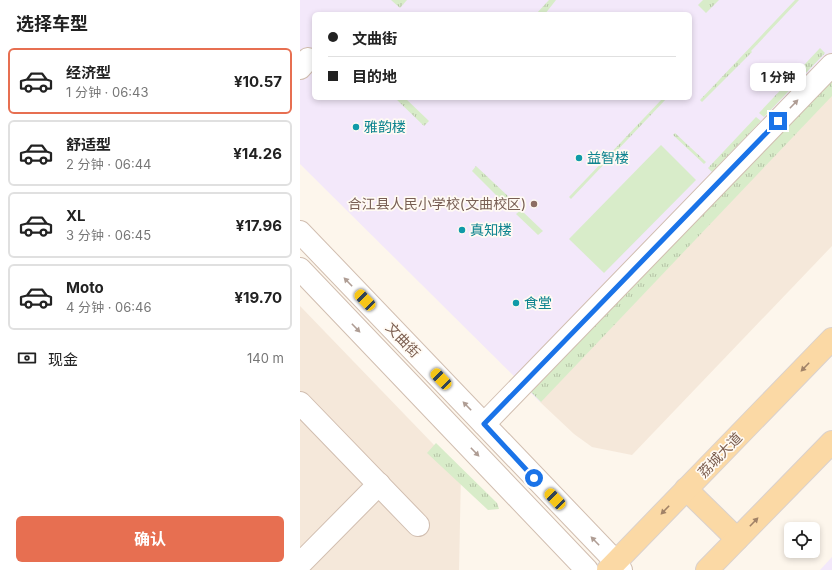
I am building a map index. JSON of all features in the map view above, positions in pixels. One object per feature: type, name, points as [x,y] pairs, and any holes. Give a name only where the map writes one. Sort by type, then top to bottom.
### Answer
[{"type":"main road","name":"荔城大道","points":[[615,567],[686,489],[832,339]]},
{"type":"main road","points":[[707,570],[832,442]]},
{"type":"main road","points":[[686,489],[737,539]]},
{"type":"street","points":[[484,424],[832,65]]},
{"type":"street","name":"文曲街","points":[[300,232],[484,424],[615,567]]},
{"type":"street","name":"文曲街","points":[[300,269],[587,570]]},
{"type":"street","points":[[300,403],[418,524]]},
{"type":"street","points":[[300,564],[379,484]]},
{"type":"shaded area","name":"合江县人民小学校(文曲校区)","points":[[300,0],[832,0],[832,95],[540,402],[300,164]]},
{"type":"shaded area","points":[[832,95],[832,246],[632,455],[592,447],[574,434],[540,402]]},
{"type":"shaded area","points":[[300,306],[461,473],[459,570],[300,570]]},
{"type":"shaded area","points":[[832,557],[832,570],[820,570]]},
{"type":"green space","points":[[391,0],[407,0],[400,8]]},
{"type":"green space","points":[[549,0],[556,0],[547,12],[538,12]]},
{"type":"green space","points":[[703,0],[719,0],[706,13],[698,5]]},
{"type":"green space","points":[[795,0],[799,0],[751,51],[752,52],[702,102],[700,100]]},
{"type":"green space","points":[[820,48],[825,53],[764,117],[759,113]]},
{"type":"green space","points":[[832,75],[832,96],[541,402],[531,392]]},
{"type":"green space","points":[[397,100],[407,100],[429,121],[424,126]]},
{"type":"green space","points":[[661,100],[665,100],[571,199],[569,197]]},
{"type":"green space","points":[[756,117],[761,121],[712,172],[708,168]]},
{"type":"green space","points":[[675,133],[706,162],[704,164],[673,135]]},
{"type":"green space","points":[[661,145],[696,180],[604,273],[569,239]]},
{"type":"green space","points":[[476,166],[512,200],[507,206],[472,171]]},
{"type":"green space","points":[[521,210],[543,231],[538,235],[516,214]]},
{"type":"green space","points":[[436,443],[497,503],[499,509],[488,510],[427,453]]},
{"type":"place","name":"雅韵楼","points":[[356,127]]},
{"type":"place","name":"益智楼","points":[[579,158]]},
{"type":"place","name":"合江县人民小学校(文曲校区)","points":[[534,204]]},
{"type":"place","name":"真知楼","points":[[462,230]]},
{"type":"place","name":"食堂","points":[[516,303]]},
{"type":"route","points":[[534,478],[484,424],[544,364],[778,121]]}]
